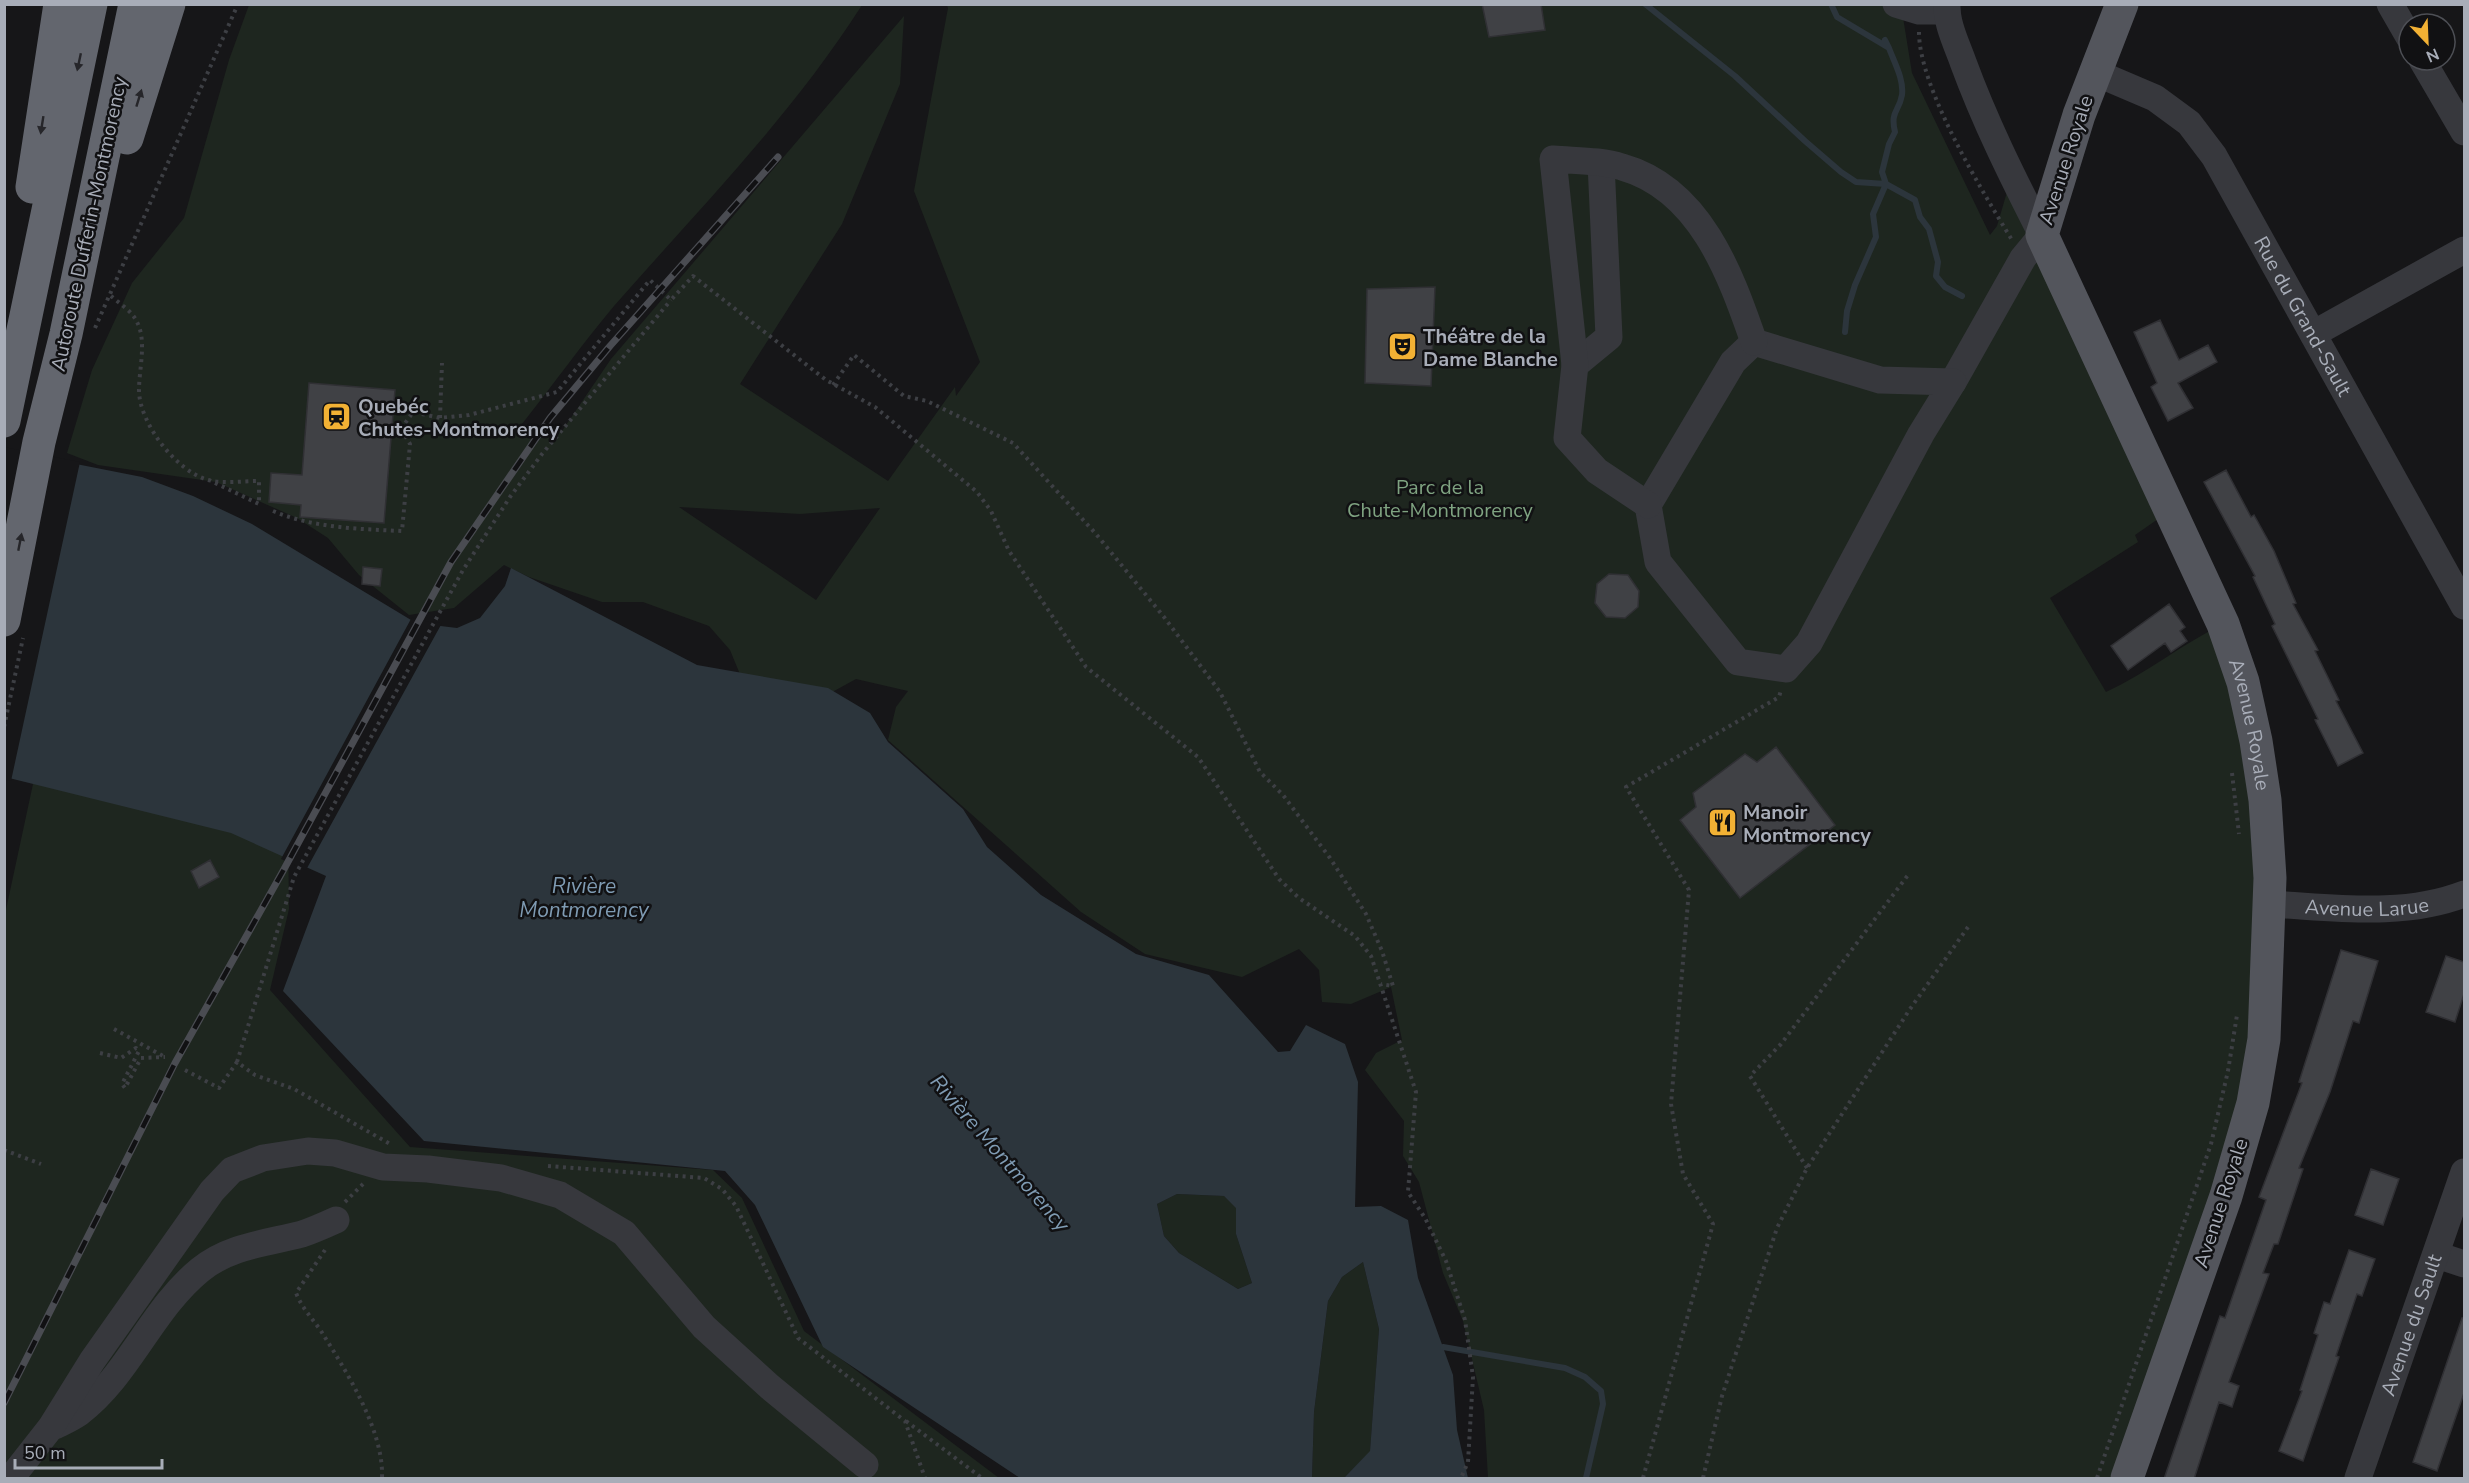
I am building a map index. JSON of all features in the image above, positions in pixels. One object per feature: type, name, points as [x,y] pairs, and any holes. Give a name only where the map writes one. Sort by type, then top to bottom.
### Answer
[{"type":"highway","points":[[4,384],[6,357],[60,4]]},
{"type":"highway","points":[[4,421],[91,4]]},
{"type":"highway","name":"Autoroute Dufferin-Montmorency","points":[[4,620],[39,442],[79,336],[135,4]]},
{"type":"highway","points":[[79,336],[169,4]]},
{"type":"main road","name":"Avenue Royale","points":[[2122,4],[2094,72],[2032,247],[2182,533],[2227,634],[2243,682],[2256,741],[2265,800],[2270,878],[2264,1039],[2253,1102],[2226,1196],[2127,1479]]},
{"type":"street","points":[[1754,342],[1733,362],[1648,505],[1658,562],[1738,662],[1786,669],[1809,643],[1921,434],[2032,247],[1976,98],[1947,8],[1908,8]]},
{"type":"street","name":"Rue du Grand-Sault","points":[[2094,72],[2155,98],[2189,123],[2214,156],[2464,606]]},
{"type":"street","points":[[2429,72],[2464,132]]},
{"type":"street","points":[[1648,505],[1597,471],[1567,438],[1575,365],[1553,159],[1622,167],[1657,182],[1684,205],[1705,230],[1733,281],[1754,342]]},
{"type":"street","points":[[1575,365],[1609,337],[1601,163]]},
{"type":"street","points":[[2313,334],[2464,250]]},
{"type":"street","points":[[1754,342],[1880,381],[1953,382]]},
{"type":"street","name":"Avenue Larue","points":[[2268,904],[2406,909],[2441,903],[2464,894]]},
{"type":"street","points":[[11,1479],[51,1427],[92,1361],[212,1191],[232,1170],[263,1158],[308,1150],[392,1158],[428,1169],[501,1178],[560,1195],[624,1233],[704,1327],[770,1387],[865,1465]]},
{"type":"street","name":"Avenue du Sault","points":[[2358,1479],[2464,1172]]},
{"type":"street","points":[[51,1427],[78,1414],[102,1392],[173,1297],[199,1271],[227,1253],[305,1233],[336,1220]]},
{"type":"street","points":[[2437,1255],[2464,1264]]},
{"type":"path","points":[[79,336],[111,296],[238,4]]},
{"type":"path","points":[[1908,8],[1940,107],[1997,216],[2032,247]]},
{"type":"path","points":[[185,1070],[219,1088],[237,1062],[294,877],[457,580],[510,497],[542,454],[693,276],[833,385],[875,407],[977,492],[991,511],[1009,552],[1086,666],[1198,757],[1279,879],[1299,898],[1354,936],[1371,956],[1416,1092],[1408,1192],[1425,1218],[1446,1261],[1465,1320],[1473,1377],[1468,1462],[1461,1479]]},
{"type":"path","points":[[401,429],[412,411],[440,418],[469,415],[557,392],[650,280],[671,300]]},
{"type":"path","points":[[111,296],[137,320],[142,337],[139,393],[148,424],[167,451],[192,472],[259,504],[259,481],[209,480]]},
{"type":"path","points":[[833,385],[854,356],[904,396],[927,401],[1012,443],[1088,526],[1164,617],[1220,692],[1260,772],[1283,795],[1360,905],[1382,951],[1393,986],[1381,984]]},
{"type":"path","points":[[440,418],[442,363]]},
{"type":"path","points":[[273,511],[297,521],[402,531],[410,444],[401,429],[392,424]]},
{"type":"path","points":[[4,727],[20,653]]},
{"type":"path","points":[[1643,1479],[1713,1224],[1683,1174],[1671,1104],[1689,890],[1626,788],[1779,697],[1786,669]]},
{"type":"path","points":[[2231,764],[2239,835]]},
{"type":"path","points":[[1807,1168],[1750,1076],[1781,1044],[1908,875]]},
{"type":"path","points":[[1703,1479],[1722,1396],[1774,1239],[1807,1168],[1910,1009],[1968,927]]},
{"type":"path","points":[[2097,1479],[2211,1143],[2228,1071],[2238,1008]]},
{"type":"path","points":[[100,1053],[121,1058],[136,1048],[139,1051],[122,1084],[125,1088],[141,1058],[165,1057],[114,1029]]},
{"type":"path","points":[[237,1062],[255,1075],[294,1089],[392,1158],[348,1198],[336,1220],[329,1244],[296,1293],[301,1306],[346,1370],[370,1424],[383,1461],[382,1479]]},
{"type":"path","points":[[4,1150],[41,1164]]},
{"type":"path","points":[[543,1166],[704,1178],[722,1189],[736,1206],[798,1338],[982,1479]]},
{"type":"path","points":[[905,1421],[925,1479]]},
{"type":"green space","name":"Parc de la Chute-Montmorency","points":[[249,5],[862,5],[806,85],[712,197],[614,306],[522,424],[562,431],[611,359],[904,16],[900,84],[842,224],[740,384],[888,481],[955,387],[956,396],[980,362],[914,191],[947,5],[1901,5],[1912,73],[1990,235],[1997,226],[2012,175],[2171,510],[2135,535],[2138,542],[2050,598],[2106,692],[2223,624],[2243,682],[2264,1039],[2127,1478],[1488,1478],[1484,1410],[1463,1321],[1443,1273],[1419,1182],[1403,1156],[1404,1121],[1365,1070],[1376,1053],[1402,1040],[1391,987],[1351,1004],[1322,1002],[1319,970],[1299,949],[1242,977],[1145,954],[1081,912],[888,740],[896,707],[908,691],[856,679],[814,702],[744,684],[730,650],[709,626],[643,602],[602,602],[529,577],[504,565],[454,608],[409,615],[359,575],[328,538],[297,518],[216,482],[98,465],[67,453],[92,370],[132,283],[184,218],[229,60]],"holes":[[[679,507],[800,514],[880,508],[816,600]]]},
{"type":"green space","points":[[36,770],[288,834],[289,909],[270,990],[410,1147],[713,1170],[742,1198],[804,1331],[999,1478],[5,1478],[4,919]]},
{"type":"green space","points":[[1177,1194],[1224,1196],[1236,1207],[1236,1234],[1252,1283],[1238,1289],[1179,1253],[1164,1236],[1157,1204]]},
{"type":"green space","points":[[1363,1262],[1379,1329],[1370,1452],[1344,1478],[1312,1478],[1314,1412],[1328,1301],[1342,1277]]},
{"type":"water","name":"Rivière Montmorency","points":[[5,450],[142,477],[193,496],[252,524],[416,623],[457,628],[480,618],[505,586],[511,568],[697,665],[828,688],[870,713],[888,742],[963,809],[987,847],[1041,895],[1136,954],[1209,975],[1278,1052],[1290,1051],[1306,1025],[1345,1044],[1358,1082],[1355,1207],[1381,1206],[1408,1220],[1418,1278],[1453,1375],[1457,1430],[1468,1478],[1344,1478],[1370,1451],[1379,1329],[1363,1262],[1342,1277],[1328,1301],[1314,1412],[1312,1478],[1020,1478],[823,1347],[755,1205],[725,1171],[424,1141],[283,991],[326,876],[231,833],[5,777]],"holes":[[[1177,1194],[1224,1196],[1236,1208],[1236,1234],[1252,1283],[1238,1289],[1179,1253],[1164,1236],[1157,1204]]]},
{"type":"pier","points":[[4,447],[80,462],[11,781],[4,780]]},
{"type":"pier","points":[[412,617],[417,620],[442,623],[306,870],[281,859]]},
{"type":"building","points":[[1482,4],[1541,4],[1545,30],[1489,37]]},
{"type":"building","points":[[1435,287],[1431,386],[1365,383],[1367,289]]},
{"type":"building","points":[[2160,320],[2179,360],[2208,345],[2217,362],[2178,383],[2193,408],[2168,421],[2151,387],[2157,383],[2134,332]]},
{"type":"building","points":[[309,383],[395,390],[384,523],[300,517],[301,505],[269,502],[271,473],[302,475]]},
{"type":"building","points":[[2226,470],[2251,517],[2254,515],[2274,551],[2296,603],[2293,604],[2318,650],[2315,651],[2339,700],[2336,701],[2363,753],[2338,766],[2315,720],[2318,719],[2272,626],[2275,624],[2253,577],[2255,576],[2204,482]]},
{"type":"building","points":[[363,567],[382,569],[380,586],[362,584]]},
{"type":"building","points":[[1609,574],[1628,575],[1639,591],[1638,607],[1625,618],[1606,617],[1595,603],[1597,584]]},
{"type":"building","points":[[2169,604],[2185,627],[2180,631],[2187,641],[2171,652],[2165,643],[2128,670],[2111,646]]},
{"type":"building","name":"Manoir Montmorency","points":[[1776,747],[1835,825],[1740,898],[1680,820],[1696,807],[1693,793],[1745,754],[1757,762]]},
{"type":"building","points":[[210,860],[219,877],[199,888],[191,871]]},
{"type":"building","points":[[2341,950],[2378,961],[2359,1023],[2353,1021],[2330,1092],[2299,1168],[2303,1169],[2278,1244],[2274,1244],[2263,1273],[2269,1274],[2229,1382],[2239,1386],[2232,1407],[2219,1402],[2194,1479],[2164,1479],[2220,1316],[2225,1318],[2266,1200],[2259,1197],[2302,1083],[2299,1082]]},
{"type":"building","points":[[2446,956],[2464,962],[2464,994],[2455,1022],[2426,1012]]},
{"type":"building","points":[[2371,1169],[2399,1179],[2383,1225],[2355,1215]]},
{"type":"building","points":[[2349,1250],[2375,1259],[2362,1296],[2357,1294],[2336,1356],[2339,1357],[2303,1461],[2279,1451],[2302,1391],[2300,1390],[2318,1335],[2314,1333],[2324,1302],[2330,1304]]},
{"type":"building","points":[[2462,1318],[2464,1318],[2464,1393],[2437,1471],[2413,1462]]},
{"type":"waterway","points":[[1645,4],[1735,76],[1841,172],[1856,182],[1886,184],[1915,200],[1920,217],[1929,229],[1938,262],[1936,276],[1945,287],[1962,296]]},
{"type":"waterway","points":[[1831,4],[1837,17],[1889,48],[1885,40]]},
{"type":"waterway","points":[[1845,332],[1847,311],[1855,285],[1876,237],[1873,214],[1886,184],[1882,172],[1889,144],[1895,132],[1894,116],[1902,95],[1900,77],[1889,48]]},
{"type":"waterway","points":[[1443,1347],[1565,1368],[1585,1377],[1601,1391],[1603,1404],[1586,1478]]},
{"type":"railway","points":[[4,1403],[175,1063],[283,871],[451,562],[550,418],[610,346],[778,157]]},
{"type":"place","name":"Théâtre de la Dame Blanche","points":[[1402,347]]},
{"type":"place","name":"Quebéc Chutes-Montmorency","points":[[337,417]]},
{"type":"place","name":"Manoir Montmorency","points":[[1722,823]]}]
